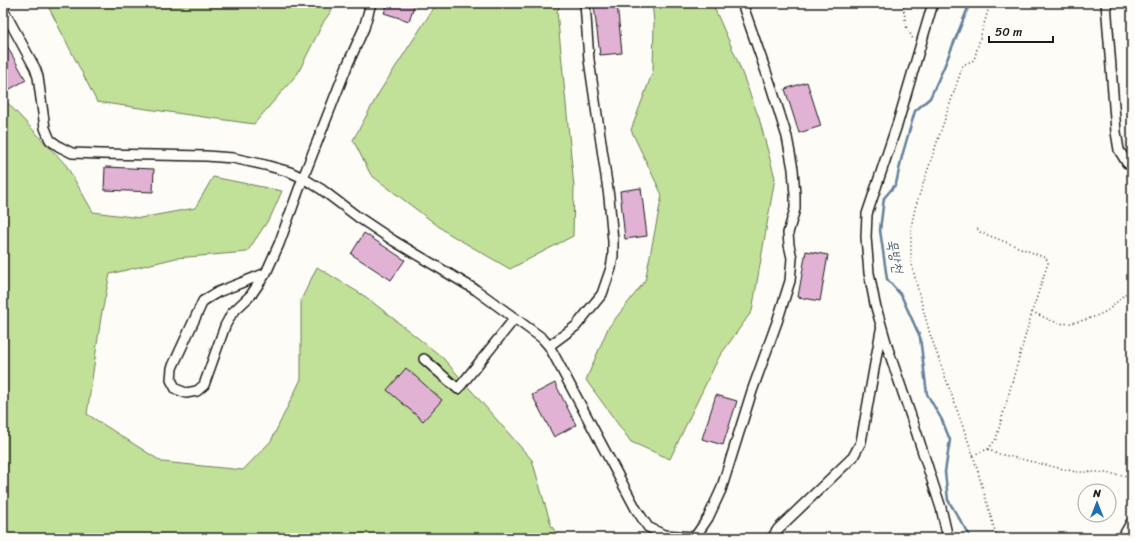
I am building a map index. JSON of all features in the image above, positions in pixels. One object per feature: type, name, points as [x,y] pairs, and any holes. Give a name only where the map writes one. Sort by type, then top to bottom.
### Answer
[{"type":"main road","points":[[1124,538],[1132,524]]},
{"type":"street","points":[[266,273],[218,292],[203,301],[172,368],[171,380],[176,389],[186,393],[197,391],[204,385],[225,326],[232,313],[251,295],[266,273],[279,244],[341,80],[364,28],[371,3]]},
{"type":"street","points":[[549,346],[576,326],[602,294],[610,273],[613,256],[609,197],[589,60],[585,3]]},
{"type":"street","points":[[3,9],[35,68],[38,77],[45,128],[50,140],[72,153],[233,158],[290,172],[321,189],[358,217],[394,241],[476,290],[542,338],[549,346],[636,509],[648,527],[664,535],[695,538],[708,518],[721,490],[752,390],[790,281],[792,258],[788,233],[795,209],[793,169],[787,137],[742,3]]},
{"type":"street","points":[[933,3],[898,122],[867,214],[866,237],[869,274],[875,304],[936,494],[948,538]]},
{"type":"street","points":[[1106,3],[1116,132],[1119,150],[1127,163],[1132,164]]},
{"type":"street","points":[[424,359],[458,388],[515,318]]},
{"type":"street","points":[[772,538],[778,529],[853,457],[861,442],[882,327]]},
{"type":"path","points":[[903,3],[906,26],[913,40],[922,42]]},
{"type":"path","points":[[990,3],[974,60],[963,65],[915,208],[911,228],[911,261],[928,327],[973,455],[997,538]]},
{"type":"path","points":[[973,455],[988,449],[996,439],[1032,312],[1048,263],[1046,258],[980,232],[976,226]]},
{"type":"path","points":[[1032,312],[1059,323],[1072,323],[1109,310],[1126,293],[1132,290]]},
{"type":"path","points":[[988,449],[995,453],[1076,472],[1097,472],[1129,476]]},
{"type":"green space","points":[[48,3],[337,3],[324,21],[298,73],[254,124],[97,102],[48,6]]},
{"type":"green space","points":[[437,3],[562,3],[557,11],[574,187],[573,236],[510,269],[446,232],[371,175],[353,140],[380,91]]},
{"type":"green space","points":[[652,3],[711,3],[713,5],[736,57],[759,118],[775,178],[752,311],[719,357],[670,459],[631,442],[586,380],[608,328],[645,281],[662,195],[631,130],[653,71],[654,22]]},
{"type":"green space","points":[[3,98],[66,165],[93,212],[140,218],[195,208],[213,177],[282,191],[271,216],[247,252],[176,258],[110,274],[101,317],[87,414],[162,462],[243,470],[271,441],[301,379],[301,300],[317,267],[366,297],[442,357],[532,460],[551,525],[559,538],[3,538]]},
{"type":"building","points":[[388,3],[415,3],[409,21],[384,13]]},
{"type":"building","points":[[617,3],[622,53],[600,55],[594,6]]},
{"type":"building","points":[[3,39],[26,80],[3,93]]},
{"type":"building","points":[[807,82],[821,126],[799,133],[785,89]]},
{"type":"building","points":[[105,167],[154,169],[153,192],[104,190]]},
{"type":"building","points":[[641,188],[647,236],[625,239],[620,191]]},
{"type":"building","points":[[364,233],[405,260],[391,280],[351,254]]},
{"type":"building","points":[[806,251],[828,255],[820,301],[798,297]]},
{"type":"building","points":[[406,368],[442,400],[423,421],[387,390]]},
{"type":"building","points":[[555,383],[576,425],[554,437],[532,395]]},
{"type":"building","points":[[716,395],[737,401],[723,445],[702,439]]},
{"type":"waterway","name":"묵방천","points":[[970,3],[930,98],[915,111],[902,156],[896,184],[884,198],[880,230],[887,279],[901,295],[920,337],[927,394],[942,420],[950,440],[945,472],[948,500],[971,538]]}]
